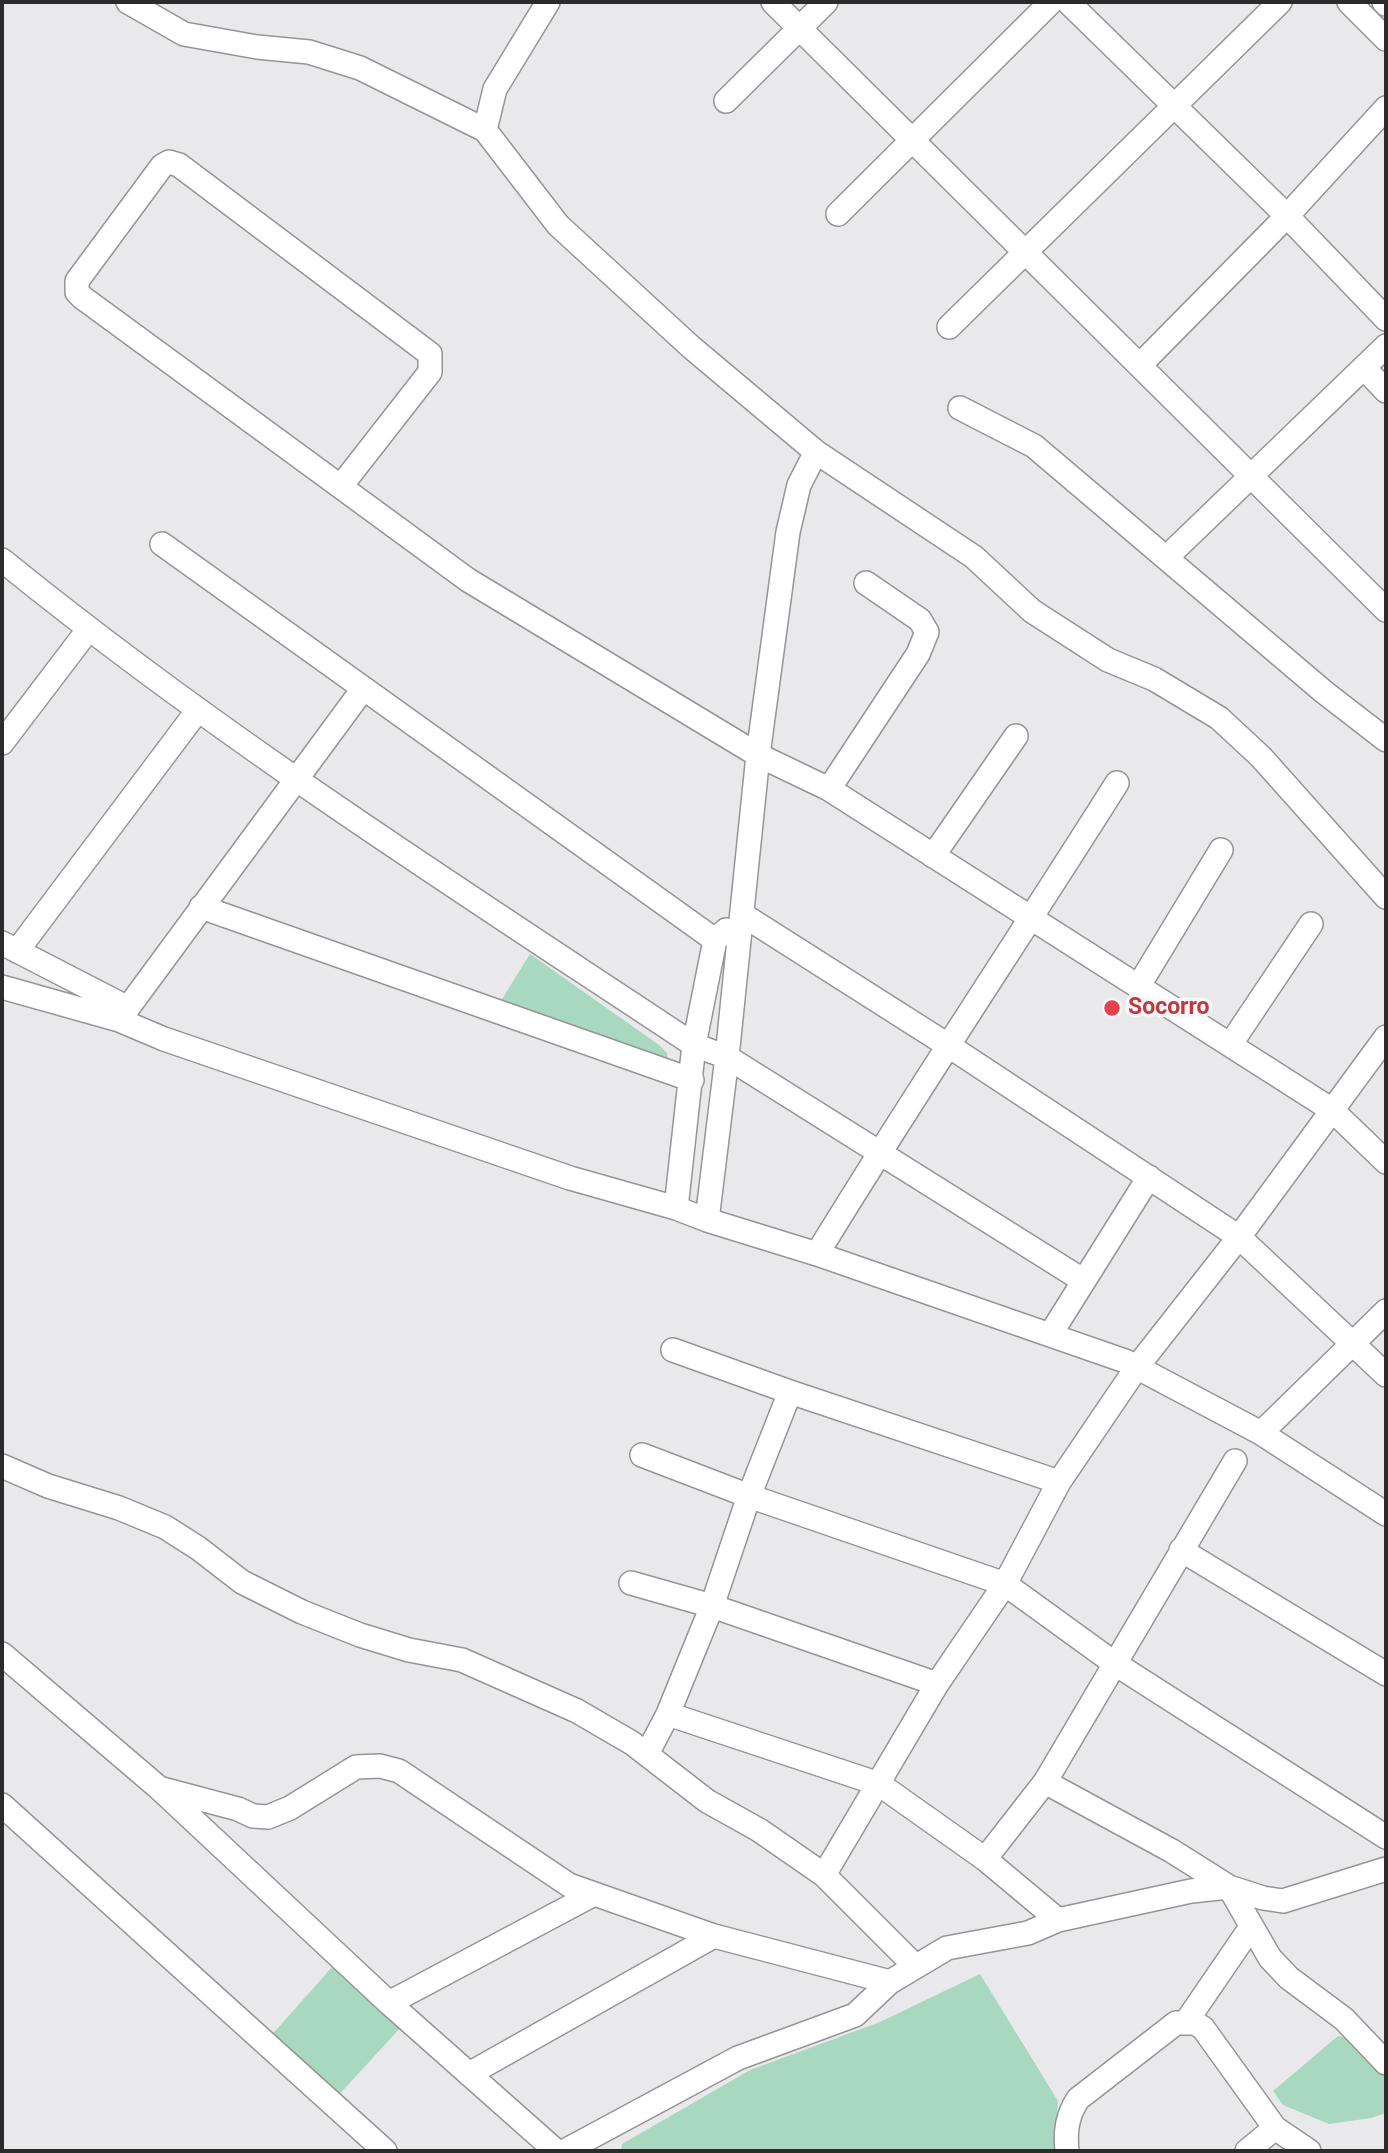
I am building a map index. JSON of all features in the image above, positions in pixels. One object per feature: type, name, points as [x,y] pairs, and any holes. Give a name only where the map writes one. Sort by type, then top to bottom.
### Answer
[{"type":"street","points":[[128,2],[184,34],[257,47],[309,52],[360,68],[485,130],[558,225],[691,346],[816,452],[974,557],[1032,611],[1108,660],[1154,679],[1219,718],[1261,757],[1386,897]]},
{"type":"street","points":[[485,130],[495,89],[548,2]]},
{"type":"street","points":[[773,2],[1386,610]]},
{"type":"street","points":[[726,101],[826,2]]},
{"type":"street","points":[[838,214],[1051,2]]},
{"type":"street","points":[[1068,2],[1287,216],[1386,319]]},
{"type":"street","points":[[948,327],[1280,2]]},
{"type":"street","points":[[1349,2],[1386,39]]},
{"type":"street","points":[[1140,365],[1287,216],[1386,108]]},
{"type":"street","points":[[341,486],[430,372],[430,354],[179,165],[169,162],[162,166],[81,274],[77,281],[77,292],[468,580],[758,755],[829,789],[1332,1110],[1386,1162]]},
{"type":"street","points":[[1167,557],[1386,346]]},
{"type":"street","points":[[1364,368],[1386,391]]},
{"type":"street","points":[[960,408],[1034,446],[1324,692],[1386,740]]},
{"type":"street","points":[[707,1220],[743,915],[758,755],[788,532],[799,485],[816,452]]},
{"type":"street","points":[[162,544],[715,940]]},
{"type":"street","points":[[2,562],[88,630],[296,780],[694,1045],[727,1057],[1084,1281]]},
{"type":"street","points":[[829,789],[918,654],[927,632],[920,620],[866,583]]},
{"type":"street","points":[[2,743],[88,630]]},
{"type":"street","points":[[123,1014],[363,689]]},
{"type":"street","points":[[198,710],[9,947],[123,1014],[216,1057],[557,1174],[676,1208],[817,1254],[1137,1367],[1261,1433],[1386,1514]]},
{"type":"street","points":[[933,856],[1016,736]]},
{"type":"street","points":[[817,1254],[879,1152],[1032,919],[1117,783]]},
{"type":"street","points":[[1138,987],[1221,850]]},
{"type":"street","points":[[201,906],[692,1080]]},
{"type":"street","points":[[676,1208],[694,1045],[715,940],[743,915]]},
{"type":"street","points":[[743,915],[949,1046],[1239,1237],[1386,1375]]},
{"type":"street","points":[[1230,1045],[1311,924]]},
{"type":"street","points":[[2,987],[123,1014]]},
{"type":"street","points":[[824,1875],[937,1684],[1004,1584],[1059,1482],[1137,1367],[1239,1237],[1386,1037]]},
{"type":"street","points":[[1050,1335],[1149,1177]]},
{"type":"street","points":[[1261,1433],[1386,1311]]},
{"type":"street","points":[[673,1350],[1059,1482]]},
{"type":"street","points":[[647,1754],[668,1714],[712,1606],[790,1392]]},
{"type":"street","points":[[642,1455],[750,1496],[1004,1584],[1114,1663],[1386,1837]]},
{"type":"street","points":[[985,1859],[1045,1782],[1235,1461]]},
{"type":"street","points":[[2,1466],[48,1486],[119,1508],[165,1527],[242,1582],[302,1612],[360,1635],[409,1650],[463,1660],[540,1692],[596,1721],[647,1754],[707,1801],[759,1830],[824,1875],[915,1966]]},
{"type":"street","points":[[1181,1550],[1386,1674]]},
{"type":"street","points":[[631,1583],[712,1606],[937,1684]]},
{"type":"street","points":[[2,1654],[159,1788],[389,2003],[556,2151]]},
{"type":"street","points":[[668,1714],[879,1784],[985,1859],[1058,1920]]},
{"type":"street","points":[[159,1788],[268,1818],[290,1808],[356,1767],[380,1766],[399,1772],[569,1885],[714,1936],[890,1982]]},
{"type":"street","points":[[1045,1782],[1171,1851],[1229,1887],[1263,1898],[1283,1901],[1386,1869]]},
{"type":"street","points":[[2,1805],[386,2151]]},
{"type":"street","points":[[565,2151],[738,2058],[855,2015],[890,1982],[947,1948],[1028,1933],[1058,1920],[1157,1898],[1229,1887]]},
{"type":"street","points":[[1229,1887],[1270,1958],[1289,1978],[1345,2019],[1386,2063]]},
{"type":"street","points":[[389,2003],[594,1894]]},
{"type":"street","points":[[1186,2022],[1251,1927]]},
{"type":"street","points":[[469,2074],[714,1936]]},
{"type":"street","points":[[1067,2151],[1065,2134],[1069,2113],[1078,2099],[1176,2024],[1186,2022],[1203,2028],[1275,2128],[1309,2151]]},
{"type":"street","points":[[1247,2151],[1275,2128]]},
{"type":"green space","points":[[530,954],[659,1045],[667,1053],[668,1060],[492,1015]]},
{"type":"green space","points":[[333,1966],[402,2026],[335,2099],[269,2038]]},
{"type":"green space","points":[[980,1974],[1058,2101],[1054,2151],[621,2151],[622,2144],[750,2070],[880,2022]]},
{"type":"green space","points":[[1338,2036],[1361,2040],[1386,2072],[1386,2113],[1329,2124],[1283,2105],[1273,2091]]},
{"type":"place","name":"Socorro","points":[[1112,1008]]}]
